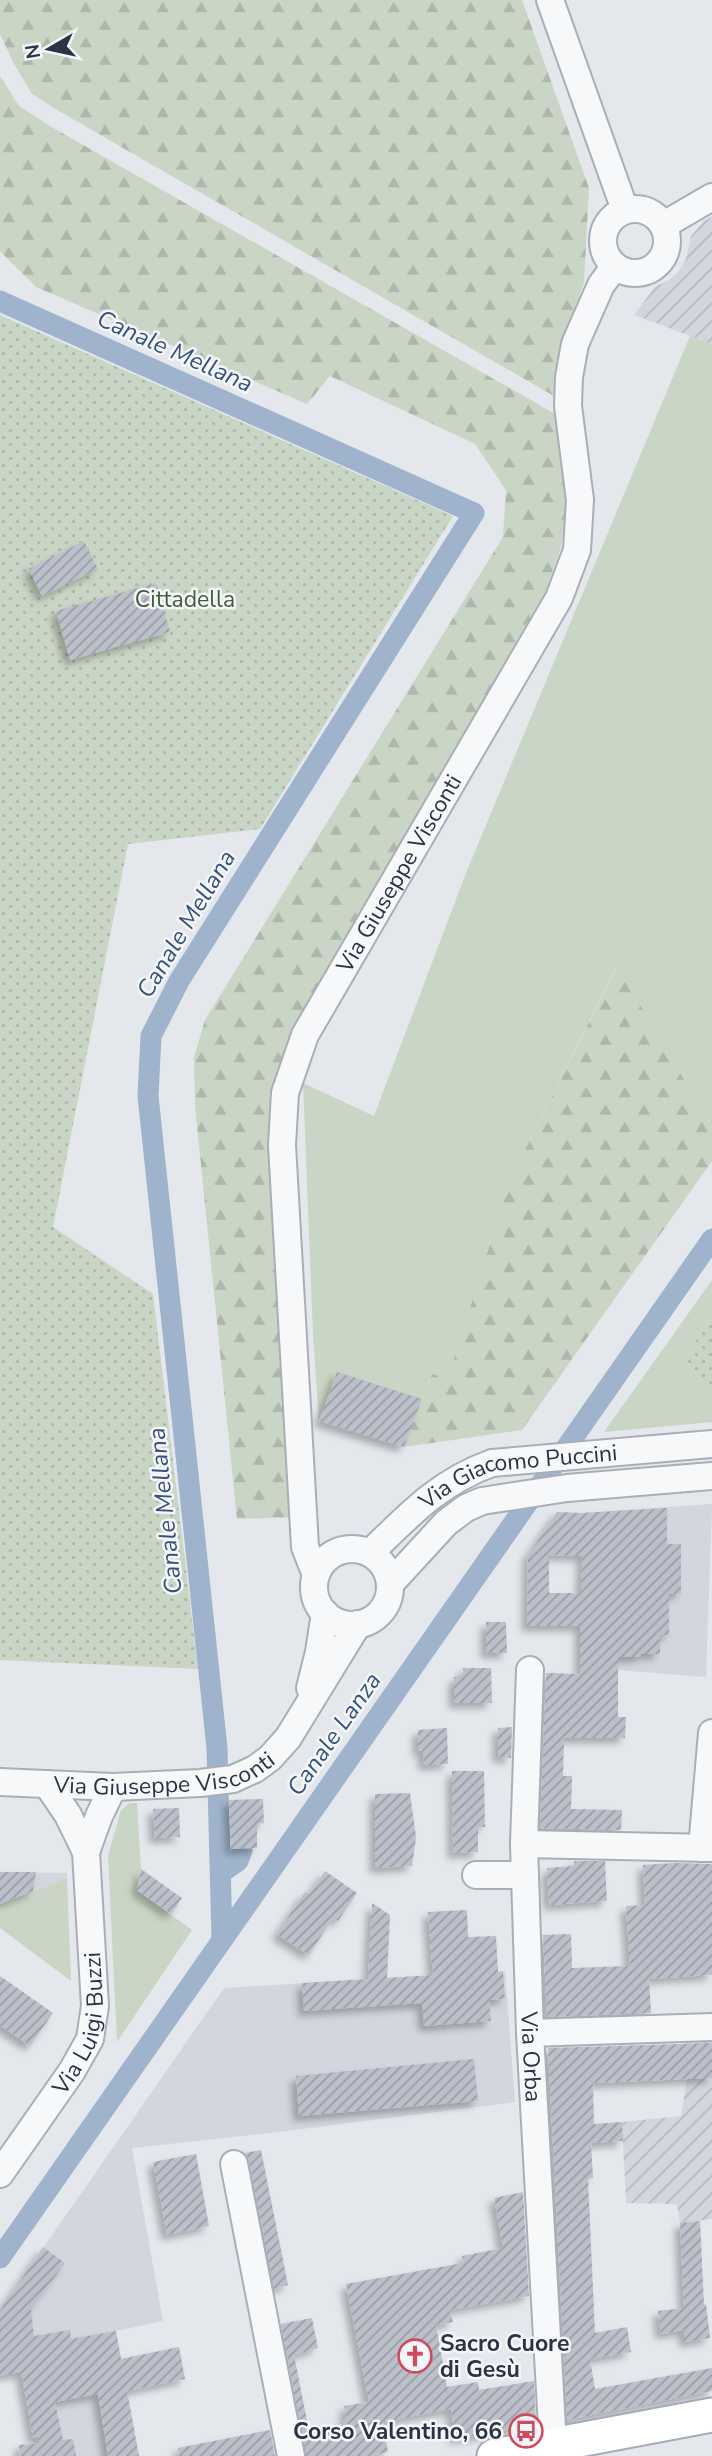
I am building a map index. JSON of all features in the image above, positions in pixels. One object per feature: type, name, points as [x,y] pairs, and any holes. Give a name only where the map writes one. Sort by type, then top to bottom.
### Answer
[{"type":"main road","points":[[494,2456],[712,2415]]},
{"type":"street","points":[[550,0],[625,210]]},
{"type":"street","points":[[664,225],[712,197]]},
{"type":"street","points":[[636,208],[647,211],[657,216],[664,225],[668,235],[667,247],[656,266],[646,271],[635,273],[615,266],[604,249],[603,240],[610,221],[625,210],[636,208]]},
{"type":"street","name":"Via Giuseppe Visconti","points":[[316,1574],[306,1547],[282,1145],[285,1093],[305,1035],[559,598],[577,550],[580,500],[568,406],[569,377],[575,344],[601,285],[615,266]]},
{"type":"street","name":"Via Giacomo Puccini","points":[[370,1553],[424,1501],[446,1484],[492,1463],[701,1445],[702,1477],[556,1489],[503,1496],[466,1508],[446,1523],[390,1584]]},
{"type":"street","points":[[304,1511],[319,1535],[342,1550]]},
{"type":"street","points":[[342,1550],[370,1553],[380,1561],[387,1572],[389,1595],[378,1615],[369,1621],[358,1624],[334,1620],[318,1603],[315,1591],[316,1574],[331,1556],[342,1550]]},
{"type":"street","name":"Via Giuseppe Visconti","points":[[303,1713],[319,1652],[325,1613]]},
{"type":"street","name":"Via Giuseppe Visconti","points":[[0,1782],[113,1787],[233,1779],[255,1769],[270,1758],[288,1738],[358,1624]]},
{"type":"street","name":"Via Orba","points":[[530,1670],[524,1844],[530,2033],[553,2445]]},
{"type":"street","points":[[524,1844],[707,1848],[712,1733]]},
{"type":"street","name":"Via Luigi Buzzi","points":[[0,2174],[72,2071],[90,2039],[95,2006],[86,1852],[68,1815],[47,1784]]},
{"type":"street","name":"Via Luigi Buzzi","points":[[86,1852],[113,1787]]},
{"type":"street","points":[[476,1875],[525,1875]]},
{"type":"street","points":[[530,2033],[712,2027]]},
{"type":"street","points":[[234,2164],[291,2456]]},
{"type":"shaded area","points":[[712,217],[712,344],[634,315],[655,287],[679,271],[686,259],[691,236],[704,221]]},
{"type":"shaded area","points":[[712,1504],[706,1677],[580,1667],[582,1513]]},
{"type":"shaded area","points":[[0,1872],[67,1873],[67,1878],[0,1904]]},
{"type":"shaded area","points":[[505,1971],[515,2102],[132,2148],[163,2321],[116,2331],[139,2456],[42,2456],[39,2438],[33,2438],[21,2373],[0,2376],[0,2310],[224,1988]]},
{"type":"shaded area","points":[[712,2040],[712,2219],[680,2223],[677,2204],[626,2203],[622,2122],[681,2116],[687,2079],[687,2041]]},
{"type":"green space","points":[[0,0],[522,0],[589,188],[584,282],[562,346],[554,396],[32,94],[0,34]]},
{"type":"green space","points":[[0,76],[19,106],[50,126],[557,415],[567,501],[561,547],[545,593],[296,1031],[272,1091],[269,1145],[298,1517],[237,1519],[195,1106],[194,1057],[205,1020],[503,537],[506,490],[475,444],[330,376],[307,404],[36,287],[0,251]]},
{"type":"green space","name":"Cittadella","points":[[0,315],[453,516],[260,829],[128,844],[53,1227],[153,1294],[198,1669],[0,1660]]},
{"type":"green space","points":[[690,336],[712,344],[712,1127],[616,967],[510,1180],[448,1379],[432,1374],[404,1447],[319,1421],[303,1083],[374,1116],[466,873]]},
{"type":"green space","points":[[617,966],[712,1127],[712,1161],[522,1430],[404,1447],[432,1374],[448,1378],[510,1180]]},
{"type":"green space","points":[[712,1280],[712,1317],[684,1358],[712,1396],[712,1422],[604,1432]]},
{"type":"green space","points":[[712,1317],[712,1396],[684,1358]]},
{"type":"green space","points":[[130,1803],[137,1803],[141,1869],[137,1890],[192,1930],[117,2042],[108,1856],[121,1810]]},
{"type":"green space","points":[[67,1878],[71,1981],[0,1928],[0,1904]]},
{"type":"building","points":[[84,541],[98,569],[42,596],[29,569]]},
{"type":"building","points":[[156,583],[170,632],[70,660],[56,611]]},
{"type":"building","points":[[337,1372],[422,1399],[404,1447],[319,1421]]},
{"type":"building","points":[[667,1508],[667,1544],[681,1544],[681,1594],[669,1594],[669,1635],[660,1635],[660,1654],[618,1657],[618,1717],[626,1717],[625,1738],[564,1738],[563,1776],[572,1776],[571,1809],[622,1810],[621,1830],[540,1828],[546,1673],[580,1674],[580,1626],[527,1626],[528,1555],[557,1512]],"holes":[[[549,1555],[582,1556],[581,1593],[549,1593]]]},
{"type":"building","points":[[486,1622],[506,1622],[507,1653],[486,1653]]},
{"type":"building","points":[[463,1668],[491,1668],[492,1703],[454,1703],[454,1677],[463,1677]]},
{"type":"building","points":[[512,1727],[511,1758],[498,1757],[498,1728]]},
{"type":"building","points":[[447,1728],[448,1764],[424,1765],[423,1750],[418,1751],[418,1730]]},
{"type":"building","points":[[452,1771],[484,1771],[485,1827],[478,1827],[478,1852],[453,1853]]},
{"type":"building","points":[[410,1793],[416,1837],[412,1866],[375,1868],[375,1794]]},
{"type":"building","points":[[263,1799],[264,1823],[257,1824],[257,1848],[231,1849],[229,1800]]},
{"type":"building","points":[[179,1808],[180,1837],[155,1838],[153,1809]]},
{"type":"building","points":[[574,1861],[605,1861],[607,1901],[549,1905],[547,1868],[574,1866]]},
{"type":"building","points":[[712,1864],[712,1975],[649,1979],[651,2013],[547,2017],[543,1935],[571,1934],[572,1968],[630,1966],[626,1906],[645,1905],[643,1865]]},
{"type":"building","points":[[141,1869],[182,1898],[171,1914],[137,1890]]},
{"type":"building","points":[[325,1871],[357,1893],[338,1921],[333,1918],[309,1955],[277,1934],[305,1892],[309,1894]]},
{"type":"building","points":[[0,1872],[36,1872],[33,1891],[0,1904]]},
{"type":"building","points":[[372,1903],[390,1915],[387,1978],[433,1975],[428,1912],[467,1910],[468,1937],[496,1936],[498,1972],[503,1971],[505,1999],[489,2000],[491,2021],[424,2026],[422,2003],[304,2011],[302,1983],[368,1979]]},
{"type":"building","points":[[0,1976],[53,2013],[30,2046],[0,2025]]},
{"type":"building","points":[[712,2043],[712,2078],[593,2083],[594,2124],[622,2122],[623,2141],[591,2143],[593,2178],[588,2179],[595,2333],[627,2327],[631,2352],[590,2359],[595,2389],[712,2368],[712,2391],[567,2420],[548,2048]]},
{"type":"building","points":[[474,2059],[478,2101],[299,2116],[296,2076]]},
{"type":"building","points":[[261,2150],[288,2285],[274,2289],[249,2161],[245,2153]]},
{"type":"building","points":[[196,2154],[209,2226],[167,2235],[153,2162]]},
{"type":"building","points":[[523,2192],[529,2296],[450,2310],[453,2322],[436,2325],[447,2387],[478,2382],[479,2390],[534,2381],[536,2425],[455,2439],[451,2409],[383,2422],[388,2452],[370,2456],[306,2456],[281,2324],[312,2318],[318,2348],[294,2355],[309,2431],[344,2424],[343,2418],[347,2418],[344,2406],[369,2402],[346,2284],[463,2263],[462,2256],[503,2248],[494,2198]]},
{"type":"building","points":[[700,2221],[704,2305],[706,2304],[710,2338],[684,2342],[684,2330],[661,2334],[658,2311],[684,2308],[680,2223]]},
{"type":"building","points":[[43,2247],[65,2263],[31,2309],[34,2336],[70,2330],[71,2339],[116,2331],[121,2359],[179,2347],[185,2379],[127,2391],[139,2456],[108,2456],[98,2394],[55,2402],[63,2440],[73,2439],[76,2456],[20,2456],[19,2445],[40,2443],[39,2437],[33,2438],[21,2372],[0,2376],[0,2311]]},
{"type":"building","points":[[270,2430],[275,2456],[179,2456],[178,2448]]},
{"type":"waterway","name":"Canale Mellana","points":[[0,301],[474,513],[179,981],[151,1036],[148,1096],[217,1748],[222,1938]]},
{"type":"waterway","name":"Canale Lanza","points":[[0,2258],[712,1239]]},
{"type":"waterway","points":[[221,1873],[238,1861],[242,1850]]},
{"type":"place","name":"Sacro Cuore di Gesù","points":[[415,2356]]},
{"type":"place","name":"Corso Valentino, 66","points":[[526,2431]]}]
